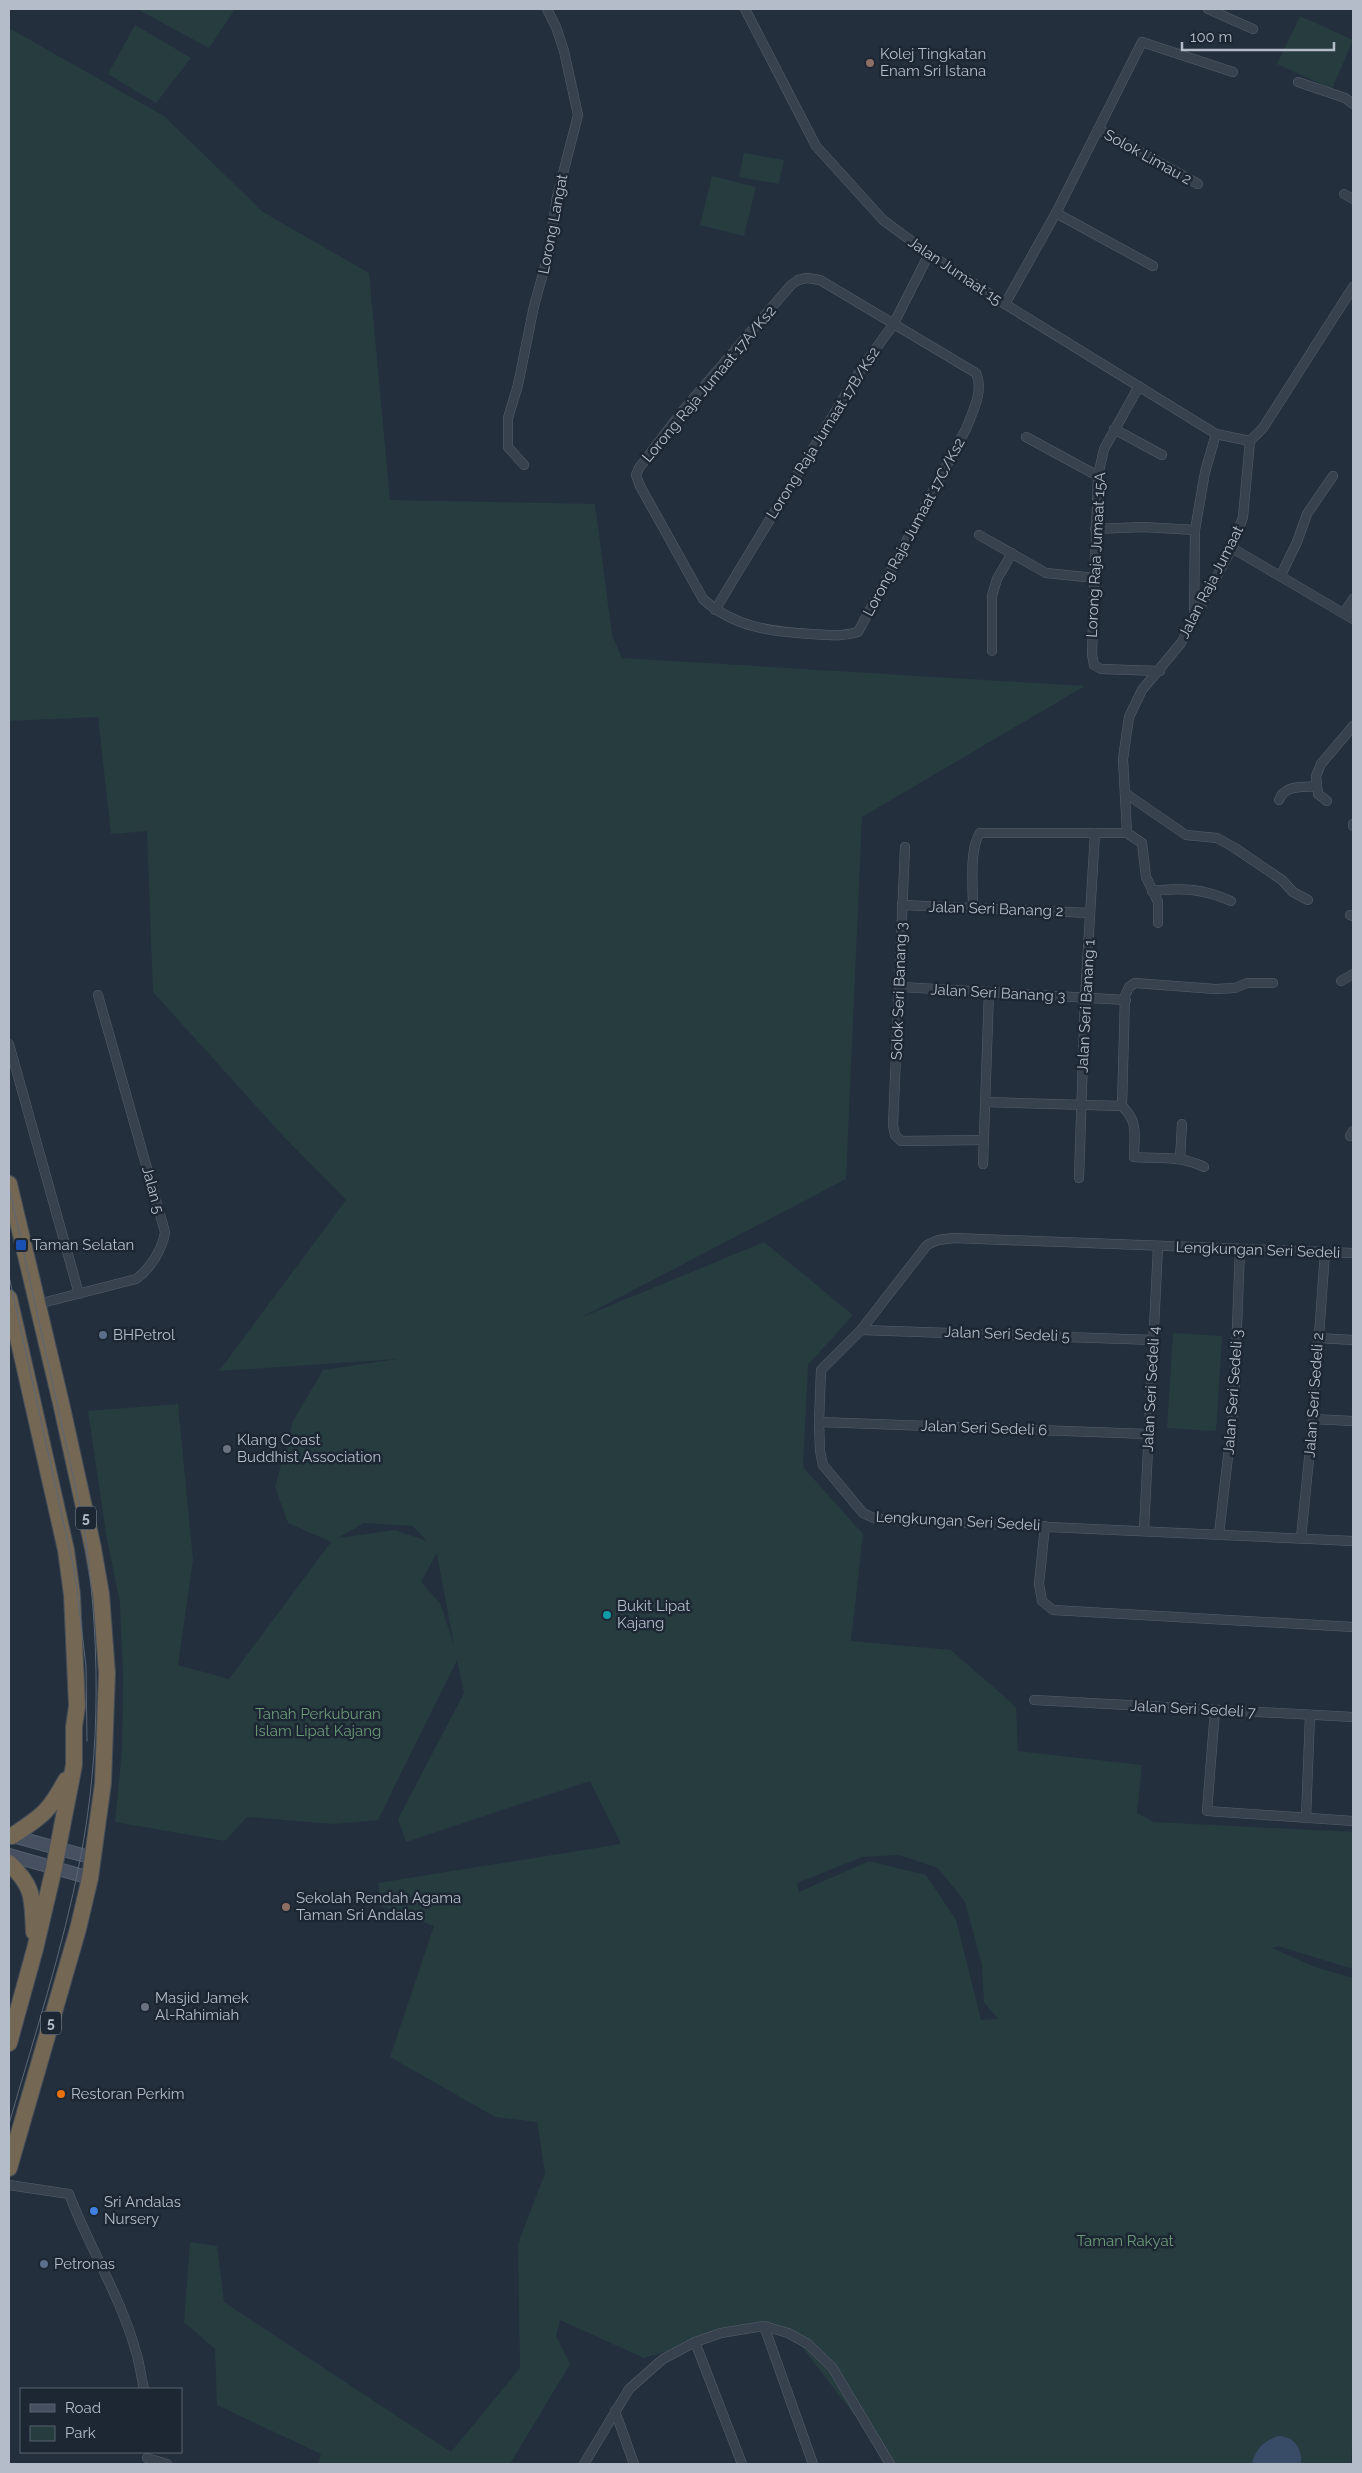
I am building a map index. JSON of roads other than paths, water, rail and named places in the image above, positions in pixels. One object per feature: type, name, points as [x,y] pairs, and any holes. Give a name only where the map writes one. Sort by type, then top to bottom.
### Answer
[{"type":"highway","name":"5","points":[[9,1184],[80,1488],[101,1594],[107,1673],[103,1783],[90,1878],[78,1929],[9,2168]]},
{"type":"highway","name":"5","points":[[9,1298],[66,1550],[72,1596],[77,1706],[74,1727],[74,1765],[54,1868],[35,1949],[9,2043]]},
{"type":"highway","points":[[10,1836],[35,1821],[52,1806],[74,1765]]},
{"type":"highway","points":[[9,1863],[23,1876],[30,1887],[35,1949]]},
{"type":"main road","points":[[10,1836],[93,1858]]},
{"type":"main road","points":[[9,1855],[90,1878]]},
{"type":"street","name":"Lorong Langat","points":[[524,465],[508,447],[508,418],[518,385],[534,306],[549,252],[557,197],[578,115],[564,52],[556,27],[547,9]]},
{"type":"street","name":"Jalan Jumaat 15","points":[[745,9],[816,146],[883,220],[928,254],[1005,304],[1216,434],[1250,441]]},
{"type":"street","points":[[1208,9],[1253,29]]},
{"type":"street","points":[[1005,304],[1056,213],[1142,42],[1233,72]]},
{"type":"street","points":[[1298,82],[1345,98],[1353,104]]},
{"type":"street","name":"Solok Limau 2","points":[[1098,129],[1198,184]]},
{"type":"street","points":[[1344,194],[1353,199]]},
{"type":"street","points":[[1056,213],[1153,266]]},
{"type":"street","name":"Lorong Raja Jumaat 17B/Ks2","points":[[715,610],[863,366],[892,324],[928,254]]},
{"type":"street","name":"Lorong Raja Jumaat 17A/Ks2","points":[[715,610],[703,599],[640,486],[636,475],[639,468],[680,414],[798,280],[820,280],[892,324]]},
{"type":"street","points":[[1250,441],[1263,428],[1353,287]]},
{"type":"street","name":"Lorong Raja Jumaat 17C/Ks2","points":[[715,610],[753,627],[780,632],[839,636],[858,632],[966,429],[977,399],[980,382],[976,373],[892,324]]},
{"type":"street","name":"Lorong Raja Jumaat 15A","points":[[1139,386],[1104,449],[1098,476],[1092,654],[1094,665],[1110,670],[1160,671]]},
{"type":"street","points":[[1114,429],[1162,455]]},
{"type":"street","name":"Jalan Raja Jumaat","points":[[1194,616],[1195,530],[1205,472],[1216,434]]},
{"type":"street","points":[[1026,437],[1098,476]]},
{"type":"street","name":"Jalan Raja Jumaat","points":[[1127,833],[1123,759],[1129,717],[1142,690],[1160,671],[1180,643],[1232,548],[1243,517],[1250,441]]},
{"type":"street","points":[[1280,573],[1307,514],[1333,476]]},
{"type":"street","points":[[1095,529],[1143,527],[1195,530]]},
{"type":"street","points":[[979,535],[1046,573],[1095,578]]},
{"type":"street","points":[[1232,548],[1266,567],[1349,605],[1353,620]]},
{"type":"street","points":[[992,651],[992,596],[996,579],[1012,553]]},
{"type":"street","points":[[1327,801],[1318,794],[1316,776],[1321,764],[1353,726]]},
{"type":"street","points":[[1279,800],[1282,794],[1291,788],[1317,786]]},
{"type":"street","points":[[1125,793],[1186,835],[1217,838],[1235,848],[1282,880],[1292,892],[1308,900]]},
{"type":"street","points":[[972,908],[976,838],[980,833],[1127,833],[1142,843],[1146,877],[1158,902],[1158,923]]},
{"type":"street","name":"Jalan Seri Banang 1","points":[[1079,1178],[1090,913],[1096,833]]},
{"type":"street","name":"Solok Seri Banang 3","points":[[905,847],[901,987],[893,1125],[895,1135],[901,1141],[984,1140]]},
{"type":"street","points":[[1152,891],[1183,888],[1210,892],[1231,901]]},
{"type":"street","name":"Jalan Seri Banang 2","points":[[902,905],[1090,913]]},
{"type":"street","points":[[1340,981],[1353,974]]},
{"type":"street","points":[[1122,1106],[1126,1000],[1129,987],[1135,983],[1214,989],[1235,988],[1247,983],[1273,983]]},
{"type":"street","name":"Jalan Seri Banang 3","points":[[901,987],[1126,1000]]},
{"type":"street","points":[[983,1164],[989,992]]},
{"type":"street","name":"Jalan 5","points":[[38,1304],[128,1282],[142,1275],[164,1240],[165,1232],[98,995]]},
{"type":"street","points":[[9,1044],[78,1294]]},
{"type":"street","points":[[985,1102],[1082,1103],[1122,1106],[1132,1115],[1134,1123],[1134,1157],[1180,1159],[1204,1166]]},
{"type":"street","points":[[1180,1159],[1182,1124]]},
{"type":"street","name":"Lengkungan Seri Sedeli","points":[[1353,1253],[1158,1247],[1063,1241],[954,1238],[938,1240],[927,1245],[861,1330],[821,1370],[819,1422],[820,1451],[823,1465],[863,1513],[876,1519],[1353,1541]]},
{"type":"street","name":"Jalan Seri Sedeli 4","points":[[1144,1530],[1158,1247]]},
{"type":"street","name":"Jalan Seri Sedeli 3","points":[[1220,1534],[1234,1405],[1240,1249]]},
{"type":"street","name":"Jalan Seri Sedeli 2","points":[[1301,1538],[1314,1419],[1325,1252]]},
{"type":"street","name":"Jalan Seri Sedeli 5","points":[[861,1330],[1153,1340]]},
{"type":"street","points":[[1318,1338],[1353,1340]]},
{"type":"street","points":[[1314,1419],[1353,1421]]},
{"type":"street","name":"Jalan Seri Sedeli 6","points":[[819,1422],[1148,1434]]},
{"type":"street","points":[[1045,1526],[1039,1584],[1042,1601],[1053,1610],[1353,1627]]},
{"type":"street","name":"Jalan Seri Sedeli 7","points":[[1034,1700],[1353,1717]]},
{"type":"street","points":[[1215,1710],[1207,1811],[1353,1821]]},
{"type":"street","points":[[1306,1818],[1310,1715]]},
{"type":"street","points":[[9,2186],[69,2194],[83,2231],[108,2282],[136,2351],[144,2388]]},
{"type":"street","points":[[764,2326],[813,2464]]},
{"type":"street","points":[[584,2464],[629,2389],[663,2359],[695,2342],[720,2333],[764,2326],[788,2333],[808,2344],[832,2367],[890,2464]]},
{"type":"street","points":[[695,2342],[742,2464]]},
{"type":"street","points":[[615,2411],[634,2464]]},
{"type":"street","points":[[147,2458],[167,2464]]},
{"type":"water","points":[[1278,2436],[1289,2439],[1296,2444],[1299,2448],[1301,2464],[1254,2464],[1252,2462],[1256,2452],[1268,2440]]},
{"type":"tram line","points":[[9,1186],[83,1521],[93,1605],[96,1690],[92,1776],[80,1860],[57,1960],[9,2124]]},
{"type":"tram line","points":[[9,1276],[75,1574],[86,1666],[87,1741]]},
{"type":"place","name":"Kolej Tingkatan Enam Sri Istana","points":[[870,63]]},
{"type":"place","name":"Taman Selatan","points":[[21,1245]]},
{"type":"place","name":"BHPetrol","points":[[103,1335]]},
{"type":"place","name":"Klang Coast Buddhist Association","points":[[227,1449]]},
{"type":"place","name":"Bukit Lipat Kajang","points":[[607,1615]]},
{"type":"place","name":"Sekolah Rendah Agama Taman Sri Andalas","points":[[286,1907]]},
{"type":"place","name":"Masjid Jamek Al-Rahimiah","points":[[145,2007]]},
{"type":"place","name":"Restoran Perkim","points":[[61,2094]]},
{"type":"place","name":"Sri Andalas Nursery","points":[[94,2211]]},
{"type":"place","name":"Petronas","points":[[44,2264]]},
{"type":"park label","name":"Tanah Perkuburan Islam Lipat Kajang","points":[[318,1722]]},
{"type":"park label","name":"Taman Rakyat","points":[[1125,2241]]}]
